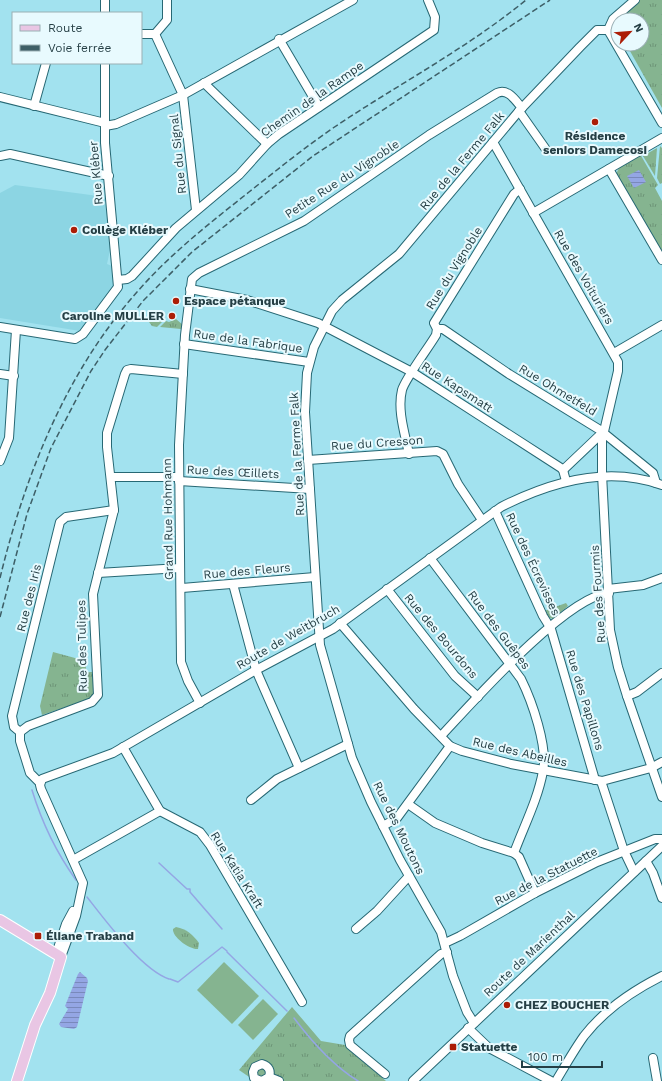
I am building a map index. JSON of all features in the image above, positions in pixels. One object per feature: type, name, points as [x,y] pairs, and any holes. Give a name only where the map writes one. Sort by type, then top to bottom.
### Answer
[{"type":"main road","points":[[0,920],[58,959]]},
{"type":"main road","points":[[0,924],[58,959]]},
{"type":"main road","points":[[17,1081],[35,1025],[47,1000],[58,959]]},
{"type":"street","points":[[105,0],[105,12]]},
{"type":"street","points":[[142,34],[155,34],[167,20],[167,0]]},
{"type":"street","points":[[0,97],[105,125],[116,124],[204,84],[279,40],[353,0]]},
{"type":"street","name":"Chemin de la Rampe","points":[[118,280],[128,279],[132,276],[176,228],[239,175],[267,144],[319,106],[434,30],[436,17],[428,0]]},
{"type":"street","points":[[635,0],[613,19],[608,30],[662,123]]},
{"type":"street","name":"Rue de la Ferme Falk","points":[[319,636],[305,402],[309,362],[323,326],[332,311],[342,300],[399,254],[521,109],[594,32],[602,29],[608,30]]},
{"type":"street","name":"Rue du Signal","points":[[155,34],[182,95],[196,210]]},
{"type":"street","points":[[279,40],[319,106]]},
{"type":"street","points":[[34,106],[46,64]]},
{"type":"street","name":"Rue Kléber","points":[[105,64],[105,125],[118,280]]},
{"type":"street","points":[[204,84],[267,144]]},
{"type":"street","name":"Petite Rue du Vignoble","points":[[186,331],[191,280],[196,275],[304,221],[430,135],[497,93],[501,91],[507,92],[521,109]]},
{"type":"street","name":"Rue de la Ferme Falk","points":[[521,109],[545,148]]},
{"type":"street","points":[[533,213],[662,138]]},
{"type":"street","name":"Rue des Voituriers","points":[[493,142],[618,362],[618,371],[603,432],[603,477]]},
{"type":"street","points":[[0,156],[10,154],[109,176]]},
{"type":"street","points":[[609,169],[662,260]]},
{"type":"street","name":"Rue du Vignoble","points":[[409,454],[401,404],[402,389],[436,335],[437,329],[434,323],[514,194],[520,189]]},
{"type":"street","points":[[0,327],[78,338],[83,334],[117,289],[118,280]]},
{"type":"street","name":"Rue Kapsmatt","points":[[190,289],[272,307],[323,326],[412,372],[563,470]]},
{"type":"street","points":[[614,353],[662,325]]},
{"type":"street","name":"Rue Ohmetfeld","points":[[437,329],[443,329],[509,374],[603,432],[653,473],[659,484]]},
{"type":"street","points":[[0,461],[8,438],[14,376],[16,330]]},
{"type":"street","name":"Grand Rue Hohmann","points":[[186,331],[182,374],[179,479],[180,568],[182,588],[181,662],[188,681],[200,703]]},
{"type":"street","name":"Rue de la Fabrique","points":[[184,344],[309,362]]},
{"type":"street","name":"Rue des Tulipes","points":[[20,732],[25,728],[92,702],[98,695],[93,594],[114,510],[107,433],[127,370],[182,374]]},
{"type":"street","points":[[0,374],[14,376]]},
{"type":"street","points":[[566,481],[563,470],[603,432]]},
{"type":"street","name":"Rue du Cresson","points":[[308,460],[437,451],[443,454],[458,484],[482,520]]},
{"type":"street","name":"Rue des Œillets","points":[[110,477],[179,479],[310,489]]},
{"type":"street","name":"Route de Weitbruch","points":[[40,783],[42,780],[88,764],[123,747],[256,670],[319,636],[340,623],[495,511],[527,494],[566,481],[603,477],[621,477],[659,484]]},
{"type":"street","name":"Rue des Fourmis","points":[[603,477],[609,591],[614,649],[626,696],[662,797]]},
{"type":"street","name":"Rue des Iris","points":[[20,732],[14,727],[12,716],[60,522],[66,517],[114,510]]},
{"type":"street","name":"Rue des Écrevisses","points":[[495,511],[543,616],[550,627]]},
{"type":"street","name":"Rue des Guêpes","points":[[430,558],[521,679],[528,693],[537,722],[544,770]]},
{"type":"street","points":[[98,573],[180,568]]},
{"type":"street","name":"Rue des Fleurs","points":[[182,588],[315,577]]},
{"type":"street","points":[[441,736],[510,664],[550,627],[574,608],[609,591],[643,586],[662,578]]},
{"type":"street","points":[[233,584],[256,670],[298,768]]},
{"type":"street","name":"Rue des Bourdons","points":[[387,589],[456,676],[478,697]]},
{"type":"street","name":"Rue des Abeilles","points":[[340,623],[414,709],[450,746],[462,751],[511,764],[599,780],[651,768],[662,762]]},
{"type":"street","name":"Rue des Papillons","points":[[550,627],[599,780],[602,784],[624,851],[634,872]]},
{"type":"street","name":"Rue des Moutons","points":[[319,636],[348,744],[383,826],[409,876],[439,928],[471,1026],[489,1048],[551,1081]]},
{"type":"street","points":[[626,696],[637,692],[662,673]]},
{"type":"street","points":[[20,732],[20,741],[30,773],[40,783],[41,789],[83,883],[76,916],[58,959]]},
{"type":"street","points":[[251,800],[277,779],[348,744]]},
{"type":"street","points":[[383,826],[397,818],[450,746]]},
{"type":"street","points":[[73,860],[160,811],[123,747]]},
{"type":"street","points":[[514,853],[544,770]]},
{"type":"street","points":[[408,804],[435,823],[482,843],[514,853],[519,857],[535,893]]},
{"type":"street","name":"Rue Katia Kraft","points":[[160,811],[200,832],[210,845],[302,1002]]},
{"type":"street","name":"Rue de la Statuette","points":[[445,943],[535,893],[597,862],[655,839],[662,839]]},
{"type":"street","name":"Route de Marienthal","points":[[413,1081],[662,846]]},
{"type":"street","points":[[646,861],[653,873],[662,898]]},
{"type":"street","points":[[356,928],[377,911],[409,876]]},
{"type":"street","points":[[385,1074],[350,1045],[350,1036],[441,954],[447,952]]},
{"type":"street","points":[[556,1081],[584,1036],[612,1006],[635,989],[662,976]]},
{"type":"street","points":[[654,1058],[657,1081]]},
{"type":"street","points":[[264,1080],[279,1081]]},
{"type":"shaded area","points":[[639,170],[646,182],[634,188],[627,176]]},
{"type":"shaded area","name":"Collège Kléber","points":[[15,185],[106,197],[110,250],[107,264],[112,266],[113,287],[80,331],[0,318],[0,193]]},
{"type":"shaded area","points":[[80,972],[87,978],[88,981],[77,1027],[74,1029],[61,1027],[59,1024],[68,1009],[65,1006]]},
{"type":"green space","points":[[640,0],[662,0],[662,108],[630,52],[650,52],[650,12],[626,12]]},
{"type":"green space","points":[[660,146],[662,148],[662,183],[660,184],[657,178]]},
{"type":"green space","points":[[657,148],[655,176],[643,156]]},
{"type":"green space","points":[[640,154],[658,185],[655,188],[662,201],[662,255],[616,174],[620,166]]},
{"type":"green space","points":[[160,310],[165,314],[163,321],[157,327],[152,326],[149,322]]},
{"type":"green space","points":[[176,319],[183,325],[181,329],[160,327],[166,321],[169,322]]},
{"type":"green space","points":[[566,603],[568,606],[553,619],[547,617],[544,611]]},
{"type":"green space","points":[[53,652],[86,661],[86,672],[94,672],[94,693],[89,699],[42,715],[40,706]]},
{"type":"green space","points":[[176,927],[187,931],[192,935],[199,943],[198,949],[195,949],[182,942],[175,936],[173,929]]},
{"type":"green space","points":[[224,962],[259,996],[232,1024],[197,990]]},
{"type":"green space","points":[[263,999],[278,1014],[253,1040],[238,1025]]},
{"type":"green space","points":[[292,1007],[321,1041],[345,1045],[386,1081],[255,1081],[239,1070]]},
{"type":"waterway","points":[[32,790],[50,837],[76,880]]},
{"type":"waterway","points":[[159,863],[187,889],[190,889],[190,892],[222,929]]},
{"type":"waterway","points":[[87,897],[114,931],[136,955],[147,966],[158,974],[169,979]]},
{"type":"waterway","points":[[170,979],[178,982],[222,947],[227,951]]},
{"type":"waterway","points":[[227,952],[287,1011]]},
{"type":"waterway","points":[[294,1018],[308,1036],[331,1060],[358,1081]]},
{"type":"railway","points":[[0,578],[22,501],[51,426],[69,390],[89,356],[112,323],[137,292],[191,239],[301,151],[357,112],[480,35],[526,0]]},
{"type":"railway","points":[[0,617],[27,514],[51,448],[91,371],[105,350],[143,301],[192,252],[313,156],[550,0]]},
{"type":"place","name":"Résidence seniors Damecosi","points":[[595,122]]},
{"type":"place","name":"Collège Kléber","points":[[74,230]]},
{"type":"place","name":"Espace pétanque","points":[[176,301]]},
{"type":"place","name":"Caroline MULLER","points":[[172,316]]},
{"type":"place","name":"Éliane Traband","points":[[38,936]]},
{"type":"place","name":"CHEZ BOUCHER","points":[[507,1005]]},
{"type":"place","name":"Statuette","points":[[453,1047]]}]
